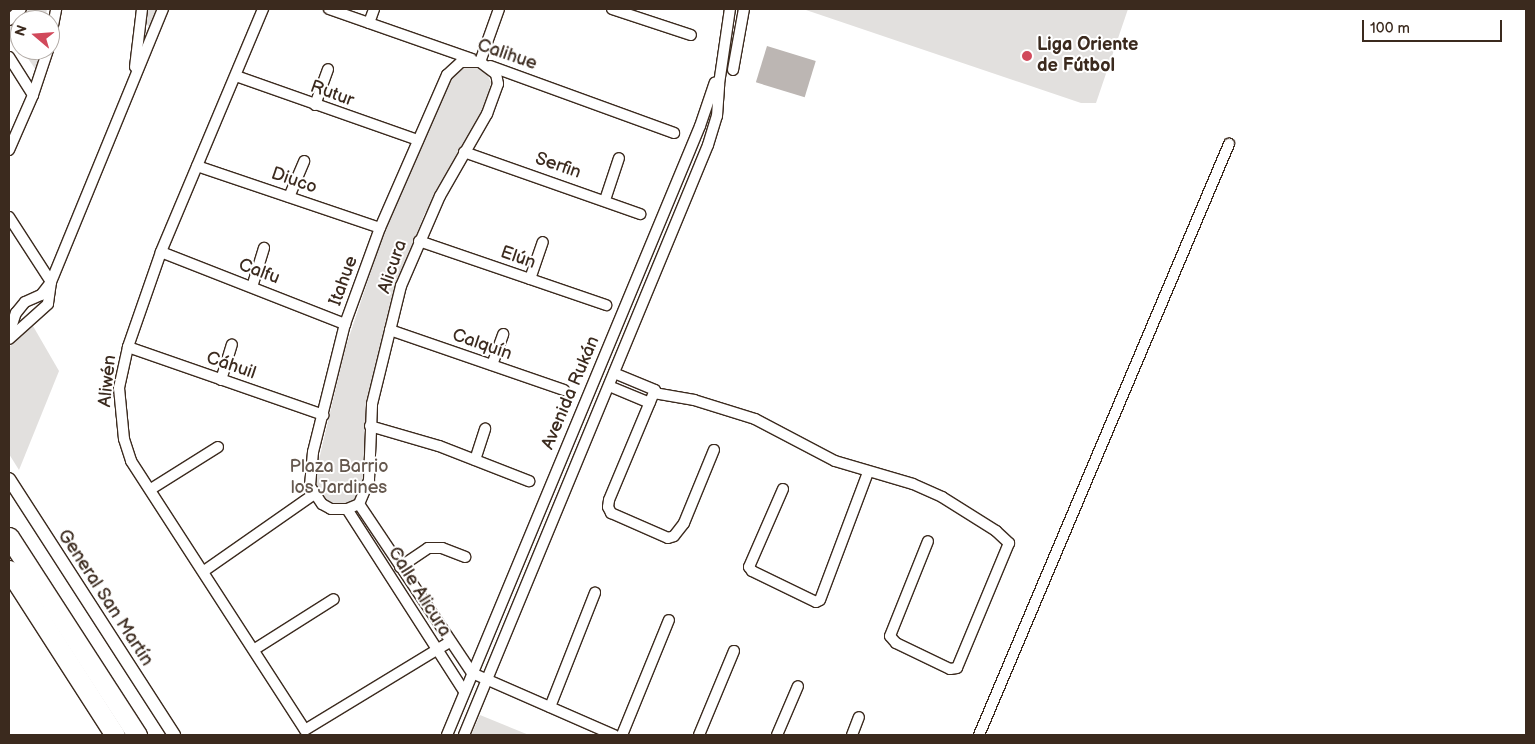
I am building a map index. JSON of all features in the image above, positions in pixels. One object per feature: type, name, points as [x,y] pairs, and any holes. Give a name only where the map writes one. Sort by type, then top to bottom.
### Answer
[{"type":"highway","points":[[9,536],[137,735]]},
{"type":"highway","points":[[9,570],[115,735]]},
{"type":"street","points":[[9,20],[21,9]]},
{"type":"street","points":[[134,78],[142,9]]},
{"type":"street","points":[[9,339],[36,318],[48,304],[51,282],[163,9]]},
{"type":"street","name":"Aliwén","points":[[263,9],[161,252],[128,347],[119,388],[121,427],[131,461],[255,649],[305,730],[437,650]]},
{"type":"street","name":"Calihue","points":[[329,9],[674,133]]},
{"type":"street","points":[[369,23],[374,9]]},
{"type":"street","points":[[480,62],[499,9]]},
{"type":"street","points":[[612,9],[691,35]]},
{"type":"street","name":"Avenida Rukán","points":[[464,735],[708,145],[718,116],[722,63],[730,9]]},
{"type":"street","points":[[733,70],[744,9]]},
{"type":"street","points":[[9,57],[34,95]]},
{"type":"street","points":[[9,150],[34,95],[45,60]]},
{"type":"street","name":"Itahue","points":[[313,495],[309,473],[323,415],[346,324],[380,228],[452,68],[461,62],[480,62]]},
{"type":"street","name":"Alicura","points":[[359,504],[369,480],[370,426],[378,373],[401,286],[419,241],[464,152],[487,114],[498,84],[496,74],[480,62]]},
{"type":"street","name":"Avenida Rukán","points":[[447,735],[700,126],[722,63]]},
{"type":"street","points":[[315,105],[328,69]]},
{"type":"street","name":"Rutur","points":[[236,76],[418,140]]},
{"type":"street","points":[[979,735],[1229,144]]},
{"type":"street","name":"Serfin","points":[[464,152],[605,200],[640,214]]},
{"type":"street","points":[[605,200],[619,158]]},
{"type":"street","points":[[289,197],[304,161]]},
{"type":"street","name":"Diuco","points":[[197,166],[380,228]]},
{"type":"street","points":[[9,217],[51,282]]},
{"type":"street","name":"Elún","points":[[419,241],[606,305]]},
{"type":"street","points":[[530,279],[542,242]]},
{"type":"street","points":[[252,287],[264,248]]},
{"type":"street","name":"Calfu","points":[[161,252],[346,324]]},
{"type":"street","points":[[9,334],[13,317],[25,302],[41,295],[51,282]]},
{"type":"street","points":[[25,302],[36,318]]},
{"type":"street","points":[[624,307],[638,313]]},
{"type":"street","name":"Calquín","points":[[390,330],[564,390]]},
{"type":"street","points":[[492,365],[503,334]]},
{"type":"street","points":[[221,380],[232,345]]},
{"type":"street","name":"Cáhuil","points":[[128,347],[323,415]]},
{"type":"street","points":[[614,372],[653,395]]},
{"type":"street","points":[[608,386],[653,395],[694,400],[755,419],[817,452],[868,472],[913,484],[942,497],[981,520],[1009,543],[957,668],[950,669],[896,643],[890,636],[928,541]]},
{"type":"street","points":[[653,395],[609,500],[608,506],[611,513],[668,538],[674,536],[684,523],[714,450]]},
{"type":"street","points":[[370,426],[475,460],[529,481]]},
{"type":"street","points":[[475,460],[485,429]]},
{"type":"street","points":[[151,489],[218,447]]},
{"type":"street","points":[[783,489],[749,567],[752,571],[816,602],[820,600],[868,472]]},
{"type":"street","name":"General San Martín","points":[[9,479],[174,735]]},
{"type":"street","points":[[548,490],[563,496]]},
{"type":"street","points":[[204,571],[313,495],[331,508],[347,509],[359,504]]},
{"type":"street","name":"Calle Alicura","points":[[359,504],[472,673]]},
{"type":"street","name":"Calle Alicura","points":[[347,509],[464,691]]},
{"type":"street","points":[[400,567],[428,548],[442,548],[465,557]]},
{"type":"street","points":[[550,707],[595,593]]},
{"type":"street","points":[[255,649],[334,599]]},
{"type":"street","points":[[622,735],[669,620]]},
{"type":"street","points":[[437,650],[450,642]]},
{"type":"street","points":[[699,735],[734,651]]},
{"type":"street","points":[[472,673],[614,735]]},
{"type":"street","points":[[777,735],[798,686]]},
{"type":"street","points":[[852,735],[859,717]]},
{"type":"green space","points":[[27,9],[47,9],[47,10]]},
{"type":"green space","points":[[148,9],[158,9],[150,28],[146,23]]},
{"type":"green space","name":"Liga Oriente de Fútbol","points":[[803,9],[1128,9],[1096,103],[1081,103]]},
{"type":"green space","points":[[10,25],[9,42],[9,26]]},
{"type":"green space","points":[[29,60],[38,60],[36,70]]},
{"type":"green space","name":"Plaza Barrio los Jardines","points":[[467,63],[484,69],[491,82],[484,110],[424,215],[396,289],[369,403],[363,483],[355,499],[343,505],[331,505],[318,496],[313,485],[345,349],[406,167],[448,77]]},
{"type":"green space","points":[[33,326],[59,371],[19,470],[9,454],[9,347]]},
{"type":"green space","points":[[480,715],[529,735],[471,735]]},
{"type":"shaded area","points":[[767,46],[816,61],[805,97],[756,82]]},
{"type":"place","name":"Liga Oriente de Fútbol","points":[[1027,56]]}]
